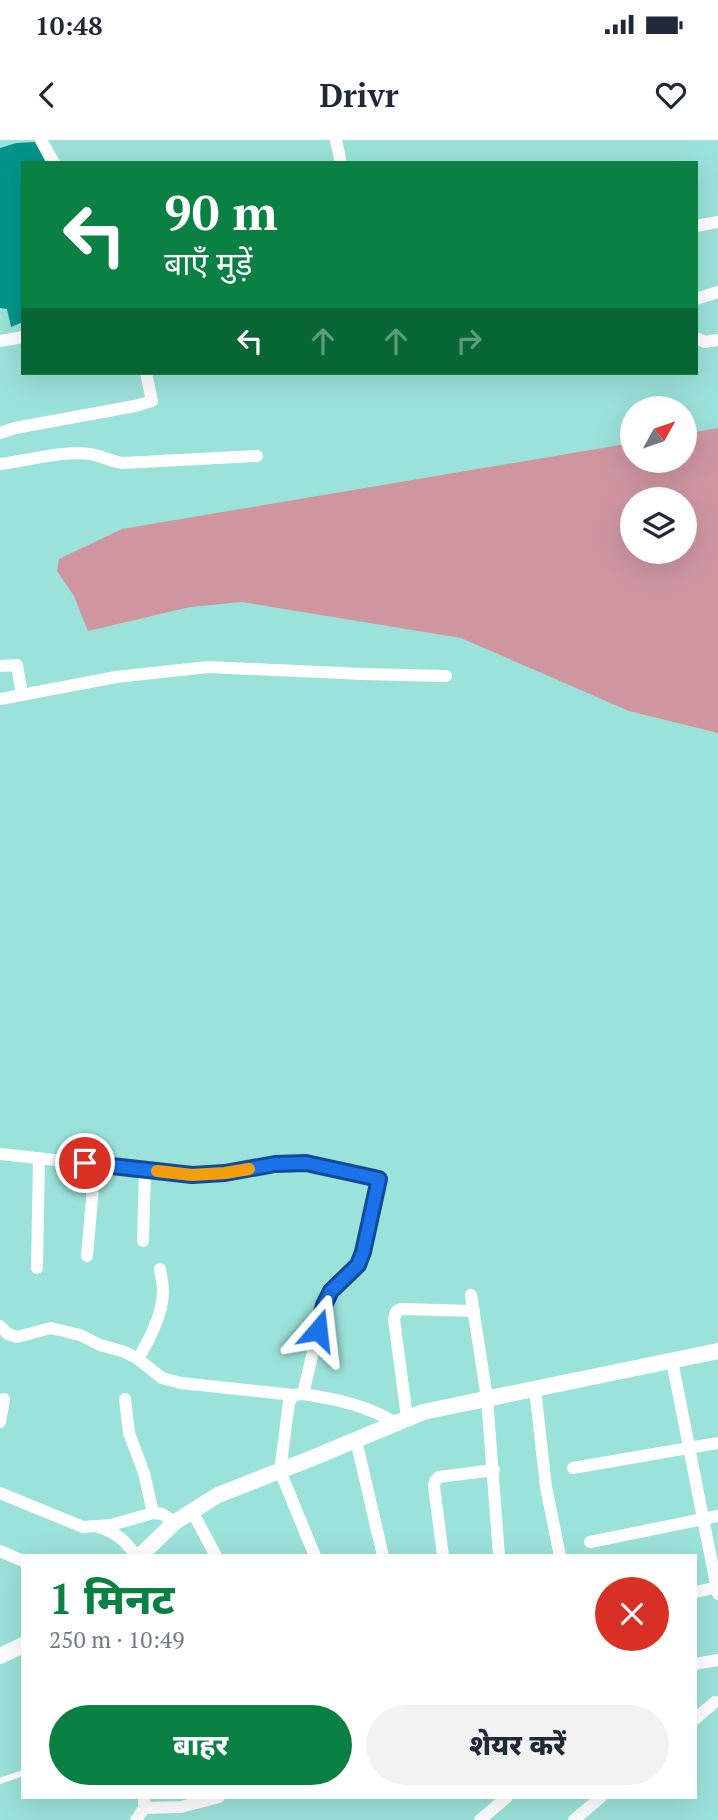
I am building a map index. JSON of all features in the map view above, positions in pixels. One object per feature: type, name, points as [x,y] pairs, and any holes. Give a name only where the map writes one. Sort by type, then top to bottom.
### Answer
[{"type":"street","points":[[41,140],[53,161]]},
{"type":"street","points":[[336,140],[341,161]]},
{"type":"street","points":[[698,226],[718,222]]},
{"type":"street","points":[[698,298],[718,292]]},
{"type":"street","points":[[0,341],[21,337]]},
{"type":"street","points":[[698,340],[718,340]]},
{"type":"street","points":[[0,433],[152,401],[146,375]]},
{"type":"street","points":[[0,464],[44,456],[88,454],[122,463],[257,456]]},
{"type":"street","points":[[0,666],[17,665],[22,695]]},
{"type":"street","points":[[0,699],[116,677],[208,667],[446,676]]},
{"type":"street","points":[[0,1154],[192,1175],[225,1173],[275,1164],[306,1163],[379,1179],[358,1265],[331,1291],[324,1305],[299,1395],[289,1402],[280,1471],[314,1554]]},
{"type":"street","points":[[37,1268],[39,1158]]},
{"type":"street","points":[[87,1256],[95,1164]]},
{"type":"street","points":[[143,1241],[145,1170]]},
{"type":"street","points":[[138,1359],[157,1319],[163,1293],[160,1269]]},
{"type":"street","points":[[471,1295],[487,1398],[499,1554]]},
{"type":"street","points":[[401,1421],[394,1319],[396,1312],[401,1309],[474,1311]]},
{"type":"street","points":[[3,1333],[17,1337],[51,1328],[80,1335],[100,1345],[125,1352],[162,1378],[181,1383],[349,1403],[401,1421]]},
{"type":"street","points":[[94,1526],[111,1531],[144,1554],[175,1522],[218,1495],[423,1412],[718,1351]]},
{"type":"street","points":[[672,1361],[718,1590],[697,1592]]},
{"type":"street","points":[[535,1389],[546,1487],[560,1554]]},
{"type":"street","points":[[0,1422],[4,1399]]},
{"type":"street","points":[[125,1399],[129,1433],[144,1473],[153,1513]]},
{"type":"street","points":[[356,1440],[383,1554]]},
{"type":"street","points":[[573,1468],[718,1443]]},
{"type":"street","points":[[443,1554],[433,1486],[435,1481],[439,1477],[494,1470]]},
{"type":"street","points":[[0,1493],[83,1527],[111,1525],[153,1513],[162,1514],[175,1522]]},
{"type":"street","points":[[192,1511],[215,1554]]},
{"type":"street","points":[[590,1542],[718,1516]]},
{"type":"street","points":[[0,1552],[21,1560]]},
{"type":"street","points":[[0,1656],[21,1646]]},
{"type":"street","points":[[697,1664],[718,1660]]},
{"type":"street","points":[[697,1704],[717,1702]]},
{"type":"street","points":[[697,1717],[717,1702]]},
{"type":"street","points":[[136,1820],[144,1802],[181,1807],[211,1799]]},
{"type":"street","points":[[480,1820],[505,1799]]},
{"type":"street","points":[[574,1820],[599,1799]]},
{"type":"lane","points":[[0,1781],[21,1774]]},
{"type":"shaded area","points":[[718,428],[718,733],[629,711],[461,638],[242,602],[190,607],[88,631],[74,596],[57,571],[59,559],[122,529],[620,445],[620,473],[697,473],[697,432]]},
{"type":"water","points":[[35,142],[45,161],[21,161],[21,323],[11,327],[7,309],[0,308],[0,148],[16,143]]},
{"type":"slow traffic","points":[[157,1171],[192,1175],[249,1169]]},
{"type":"route","points":[[85,1163],[192,1175],[225,1173],[275,1164],[306,1163],[379,1179],[358,1265],[331,1291],[324,1305],[318,1330]]}]
